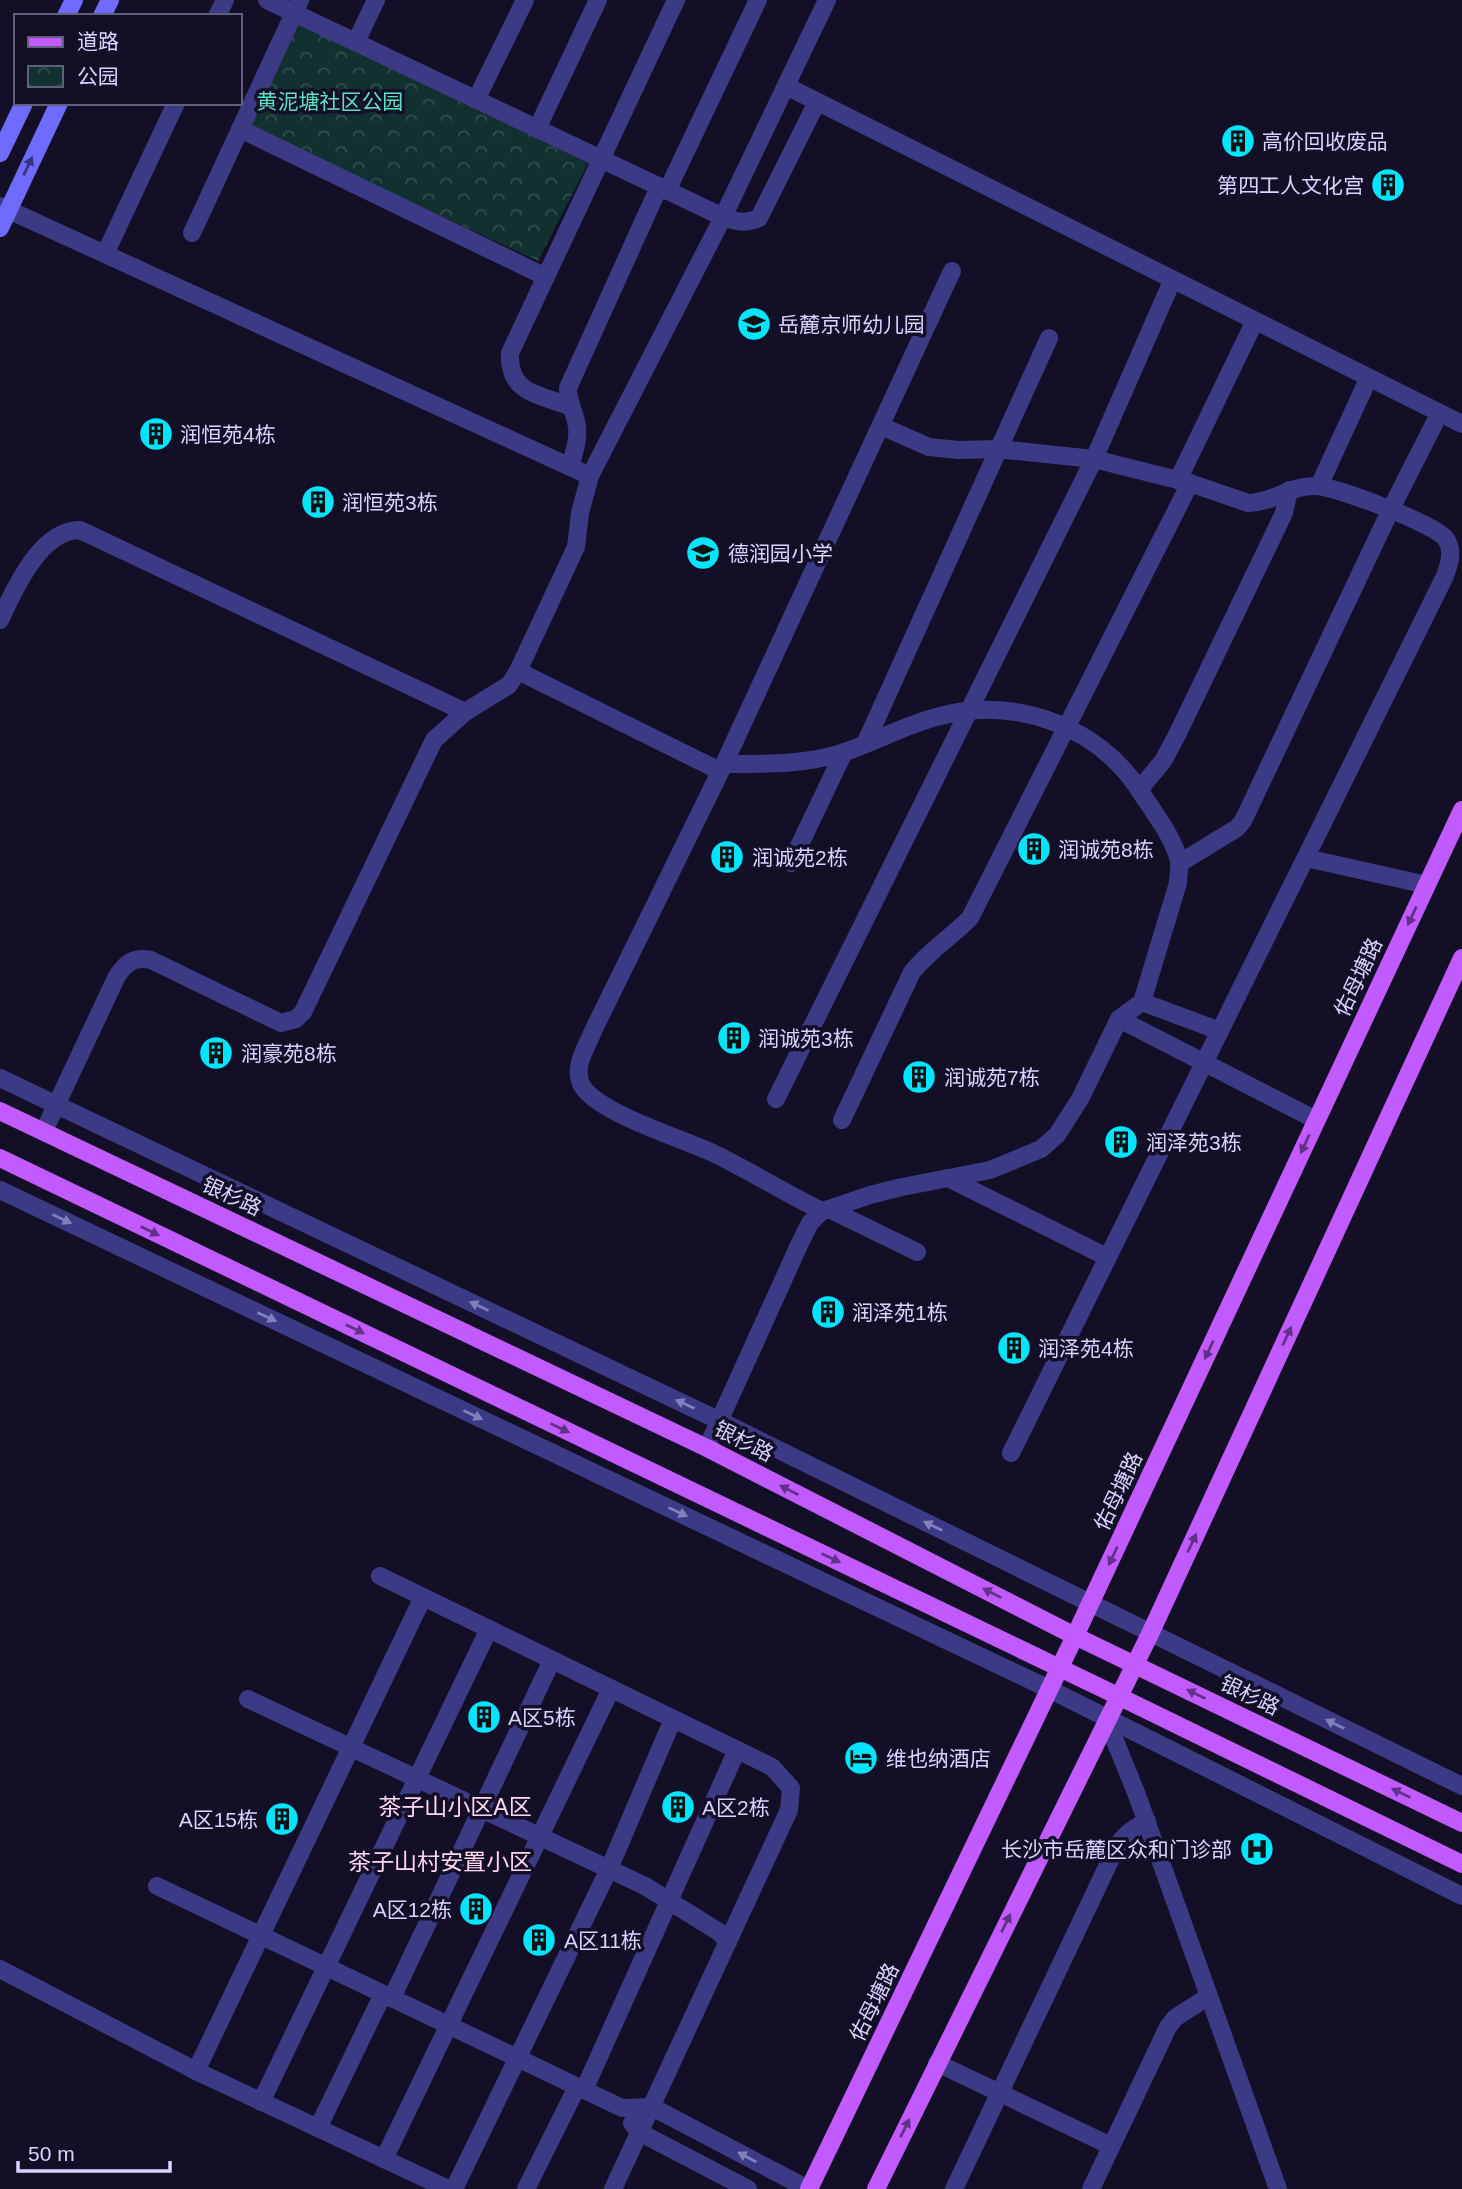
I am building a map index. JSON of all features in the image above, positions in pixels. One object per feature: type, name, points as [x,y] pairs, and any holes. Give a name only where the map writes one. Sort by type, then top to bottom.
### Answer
[{"type":"main road","points":[[0,153],[23,105]]},
{"type":"main road","points":[[0,228],[4,208],[58,105]]},
{"type":"main road","name":"佑母塘路","points":[[809,2189],[1060,1668],[1462,810]]},
{"type":"main road","points":[[876,2189],[1150,1634],[1462,958]]},
{"type":"main road","name":"银杉路","points":[[0,1111],[707,1448],[1075,1636],[1462,1823]]},
{"type":"main road","points":[[0,1158],[1462,1864]]},
{"type":"street","points":[[267,0],[297,6],[356,42],[601,160],[738,222],[759,218],[817,102]]},
{"type":"street","points":[[356,42],[376,0]]},
{"type":"street","points":[[476,100],[525,0]]},
{"type":"street","points":[[537,129],[598,0]]},
{"type":"street","points":[[569,405],[528,391],[512,377],[509,367],[510,353],[676,0]]},
{"type":"street","points":[[570,467],[577,432],[576,421],[569,405],[568,388],[571,379],[758,0]]},
{"type":"street","points":[[44,1131],[117,976],[132,960],[150,960],[281,1023],[296,1019],[309,1002],[429,748],[441,733],[465,712],[509,685],[518,671],[576,547],[580,513],[590,476],[723,217],[827,0]]},
{"type":"street","points":[[192,233],[297,6]]},
{"type":"street","points":[[786,86],[1462,424]]},
{"type":"street","points":[[105,254],[175,105]]},
{"type":"street","points":[[240,129],[546,277]]},
{"type":"street","points":[[4,208],[590,476]]},
{"type":"street","points":[[917,1252],[711,1152],[649,1127],[592,1098],[585,1091],[578,1074],[594,1029],[722,767],[952,271]]},
{"type":"street","points":[[776,1099],[1094,458],[1169,288]]},
{"type":"street","points":[[842,1120],[912,972],[927,954],[954,935],[970,918],[1068,726],[1184,482],[1251,329]]},
{"type":"street","points":[[865,744],[1049,338]]},
{"type":"street","points":[[1319,486],[1365,386]]},
{"type":"street","points":[[1180,863],[1237,828],[1242,821],[1435,422]]},
{"type":"street","points":[[881,426],[929,447],[958,450],[998,449],[1094,458],[1184,482],[1248,503],[1256,503],[1303,486],[1319,486],[1391,509],[1441,534],[1448,541],[1451,553],[1449,564],[1306,858],[1012,1453]]},
{"type":"street","points":[[1139,790],[1163,761],[1176,737],[1284,513],[1289,491]]},
{"type":"street","points":[[0,620],[17,584],[43,548],[69,530],[80,530],[465,712]]},
{"type":"street","points":[[518,671],[722,767],[785,764],[844,752],[938,716],[971,709],[1031,714],[1068,726],[1092,740],[1112,757],[1127,772],[1139,790],[1163,828],[1180,863],[1175,893],[1142,1002],[1119,1019],[1080,1100],[1057,1135],[1041,1149],[990,1170],[870,1195],[826,1210],[810,1223],[707,1448]]},
{"type":"street","points":[[791,863],[844,752]]},
{"type":"street","points":[[1306,858],[1427,886]]},
{"type":"street","points":[[1142,1002],[1220,1031]]},
{"type":"street","points":[[1119,1019],[1316,1120]]},
{"type":"street","name":"银杉路","points":[[0,1078],[720,1421],[1462,1786]]},
{"type":"street","points":[[948,1178],[1107,1257]]},
{"type":"street","points":[[0,1190],[1049,1689],[1462,1896]]},
{"type":"street","points":[[380,1576],[772,1768],[791,1788],[789,1810],[613,2189]]},
{"type":"street","points":[[196,2071],[423,1597]]},
{"type":"street","points":[[261,2102],[489,1629]]},
{"type":"street","points":[[318,2128],[482,1809],[552,1660]]},
{"type":"street","points":[[384,2159],[611,1689]]},
{"type":"street","points":[[248,1699],[609,1869],[668,1900],[719,1932],[728,1942]]},
{"type":"street","points":[[454,2189],[609,1869],[673,1719]]},
{"type":"street","points":[[1107,1719],[1147,1821],[1278,2189]]},
{"type":"street","points":[[526,2189],[580,2088],[737,1750]]},
{"type":"street","points":[[954,2189],[1116,1848],[1123,1836],[1147,1821]]},
{"type":"street","points":[[157,1886],[622,2108],[652,2107],[809,2189]]},
{"type":"street","points":[[0,1969],[196,2071],[448,2189]]},
{"type":"street","points":[[1091,2189],[1168,2026],[1175,2018],[1209,1996]]},
{"type":"street","points":[[936,2063],[1111,2146]]},
{"type":"street","points":[[622,2108],[639,2132],[748,2189]]},
{"type":"green space","name":"黄泥塘社区公园","points":[[299,21],[588,163],[538,261],[248,127]]},
{"type":"place","name":"高价回收废品","points":[[1238,141]]},
{"type":"place","name":"第四工人文化宫","points":[[1388,185]]},
{"type":"place","name":"岳麓京师幼儿园","points":[[754,324]]},
{"type":"place","name":"润恒苑4栋","points":[[156,434]]},
{"type":"place","name":"润恒苑3栋","points":[[318,502]]},
{"type":"place","name":"德润园小学","points":[[703,553]]},
{"type":"place","name":"润诚苑8栋","points":[[1034,849]]},
{"type":"place","name":"润诚苑2栋","points":[[727,857]]},
{"type":"place","name":"润诚苑3栋","points":[[734,1038]]},
{"type":"place","name":"润豪苑8栋","points":[[216,1053]]},
{"type":"place","name":"润诚苑7栋","points":[[919,1077]]},
{"type":"place","name":"润泽苑3栋","points":[[1121,1142]]},
{"type":"place","name":"润泽苑1栋","points":[[828,1312]]},
{"type":"place","name":"润泽苑4栋","points":[[1014,1348]]},
{"type":"place","name":"A区5栋","points":[[484,1717]]},
{"type":"place","name":"维也纳酒店","points":[[861,1758]]},
{"type":"place","name":"A区2栋","points":[[678,1807]]},
{"type":"place","name":"A区15栋","points":[[282,1819]]},
{"type":"place","name":"长沙市岳麓区众和门诊部","points":[[1257,1849]]},
{"type":"place","name":"A区12栋","points":[[476,1909]]},
{"type":"place","name":"A区11栋","points":[[539,1940]]},
{"type":"district","name":"茶子山小区A区","points":[[455,1807]]},
{"type":"district","name":"茶子山村安置小区","points":[[440,1862]]}]
